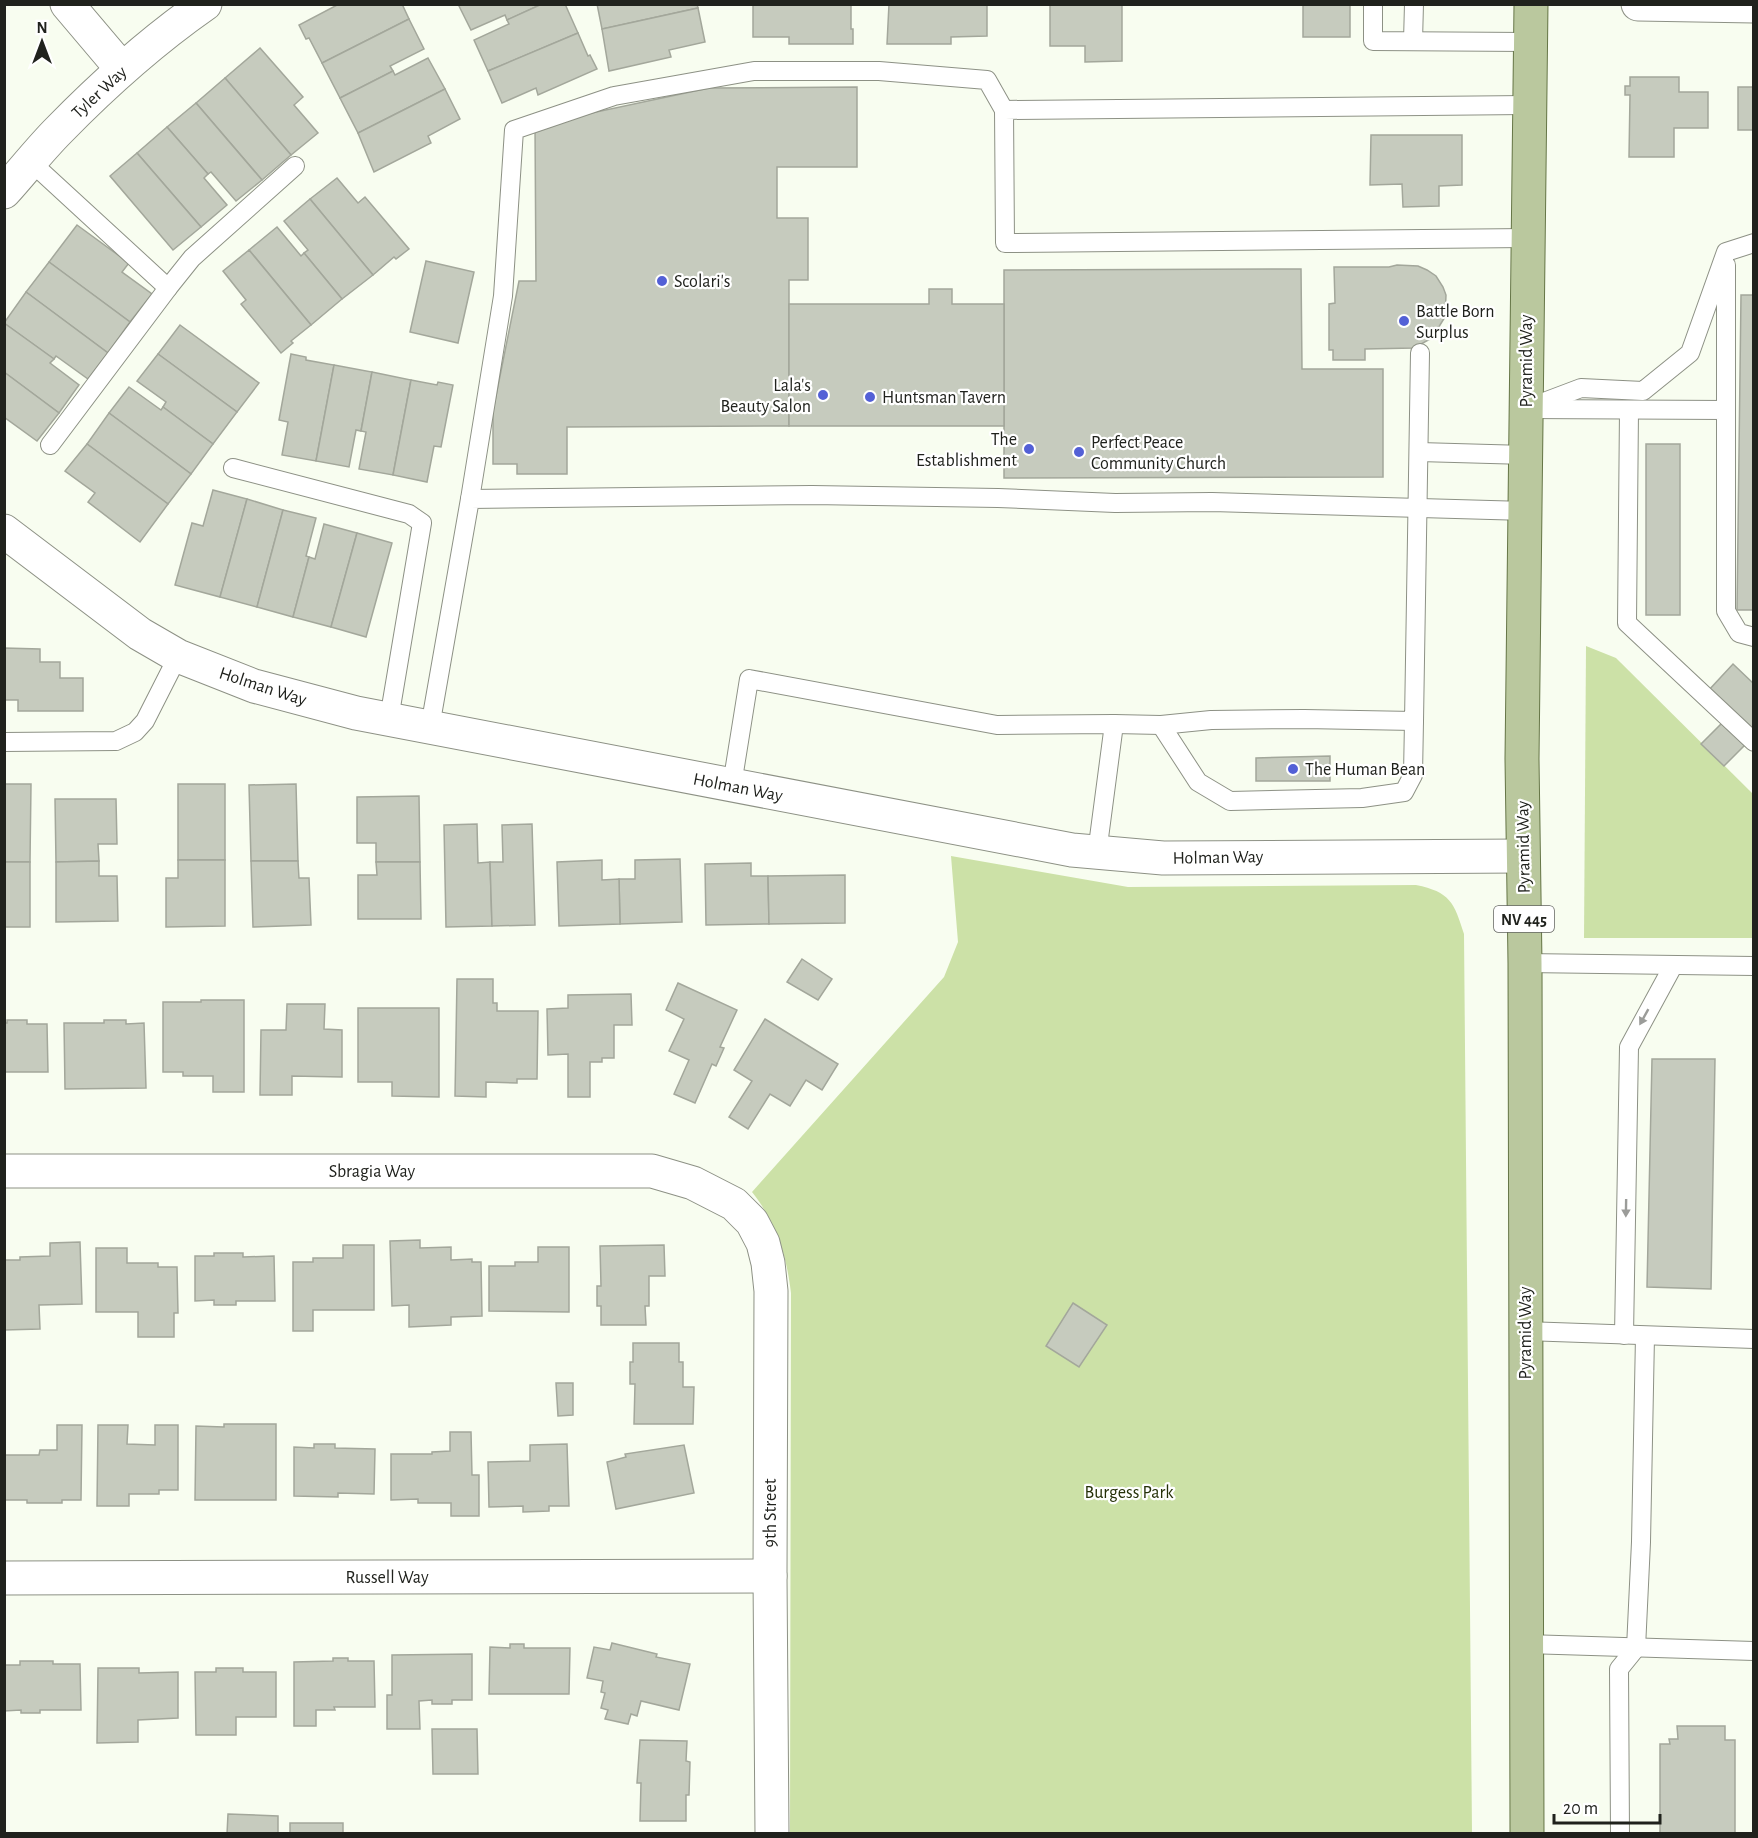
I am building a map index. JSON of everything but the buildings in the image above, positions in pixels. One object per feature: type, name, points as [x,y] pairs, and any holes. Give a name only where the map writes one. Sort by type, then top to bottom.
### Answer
[{"type":"main road","name":"Pyramid Way","points":[[1527,1833],[1525,963],[1522,856],[1531,4]]},
{"type":"street","points":[[67,4],[122,69]]},
{"type":"street","name":"Tyler Way","points":[[4,192],[58,130],[122,69],[205,4]]},
{"type":"street","points":[[1638,4],[1754,6]]},
{"type":"street","name":"Holman Way","points":[[4,531],[140,634],[177,656],[276,693],[389,719],[981,833],[1097,853],[1163,858],[1522,856]]},
{"type":"street","name":"Sbragia Way","points":[[4,1171],[652,1171],[693,1183],[734,1204]]},
{"type":"street","name":"9th Street","points":[[734,1204],[752,1222],[763,1243],[771,1291],[772,1833]]},
{"type":"street","name":"Russell Way","points":[[4,1578],[770,1576]]},
{"type":"lane","points":[[1373,4],[1373,41],[1530,42]]},
{"type":"lane","points":[[1413,41],[1414,4]]},
{"type":"lane","points":[[430,727],[470,499],[502,296],[514,130],[614,96],[754,71],[879,71],[987,80],[1004,110],[1005,243],[1527,238]]},
{"type":"lane","points":[[1004,110],[1529,105]]},
{"type":"lane","points":[[31,162],[168,288]]},
{"type":"lane","points":[[50,445],[192,258],[295,166]]},
{"type":"lane","points":[[1726,252],[1754,243]]},
{"type":"lane","points":[[1526,409],[1581,388],[1643,391],[1690,353],[1726,252]]},
{"type":"lane","points":[[1726,252],[1726,611],[1739,633],[1754,637]]},
{"type":"lane","points":[[1161,725],[1198,782],[1230,801],[1362,798],[1404,792],[1413,775],[1420,352]]},
{"type":"lane","points":[[1526,409],[1726,410]]},
{"type":"lane","points":[[1629,410],[1627,622],[1754,742]]},
{"type":"lane","points":[[1419,452],[1526,455]]},
{"type":"lane","points":[[233,468],[409,514],[422,523],[389,719]]},
{"type":"lane","points":[[470,499],[812,495],[998,498],[1115,503],[1212,502],[1526,511]]},
{"type":"lane","points":[[4,741],[116,741],[135,732],[145,721],[177,656]]},
{"type":"lane","points":[[732,785],[749,679],[998,725],[1161,725],[1211,720],[1414,721]]},
{"type":"lane","points":[[1097,853],[1114,724]]},
{"type":"lane","points":[[1525,963],[1754,966]]},
{"type":"lane","points":[[1624,1335],[1629,1047],[1673,966]]},
{"type":"lane","points":[[1525,1331],[1754,1339]]},
{"type":"lane","points":[[1620,1833],[1618,1669],[1636,1648],[1641,1542],[1645,1336]]},
{"type":"lane","points":[[1526,1644],[1754,1651]]},
{"type":"green space","points":[[1586,646],[1616,658],[1753,794],[1754,938],[1584,938]]},
{"type":"green space","name":"Burgess Park","points":[[951,856],[1128,887],[1416,885],[1436,891],[1449,900],[1453,906],[1464,934],[1472,1833],[790,1833],[791,1293],[783,1252],[774,1227],[752,1192],[944,977],[958,942]]},
{"type":"place","name":"Scolari's","points":[[662,281]]},
{"type":"place","name":"Battle Born Surplus","points":[[1404,321]]},
{"type":"place","name":"Lala's Beauty Salon","points":[[823,395]]},
{"type":"place","name":"Huntsman Tavern","points":[[870,397]]},
{"type":"place","name":"The Establishment","points":[[1029,449]]},
{"type":"place","name":"Perfect Peace Community Church","points":[[1079,452]]},
{"type":"place","name":"The Human Bean","points":[[1293,769]]}]
